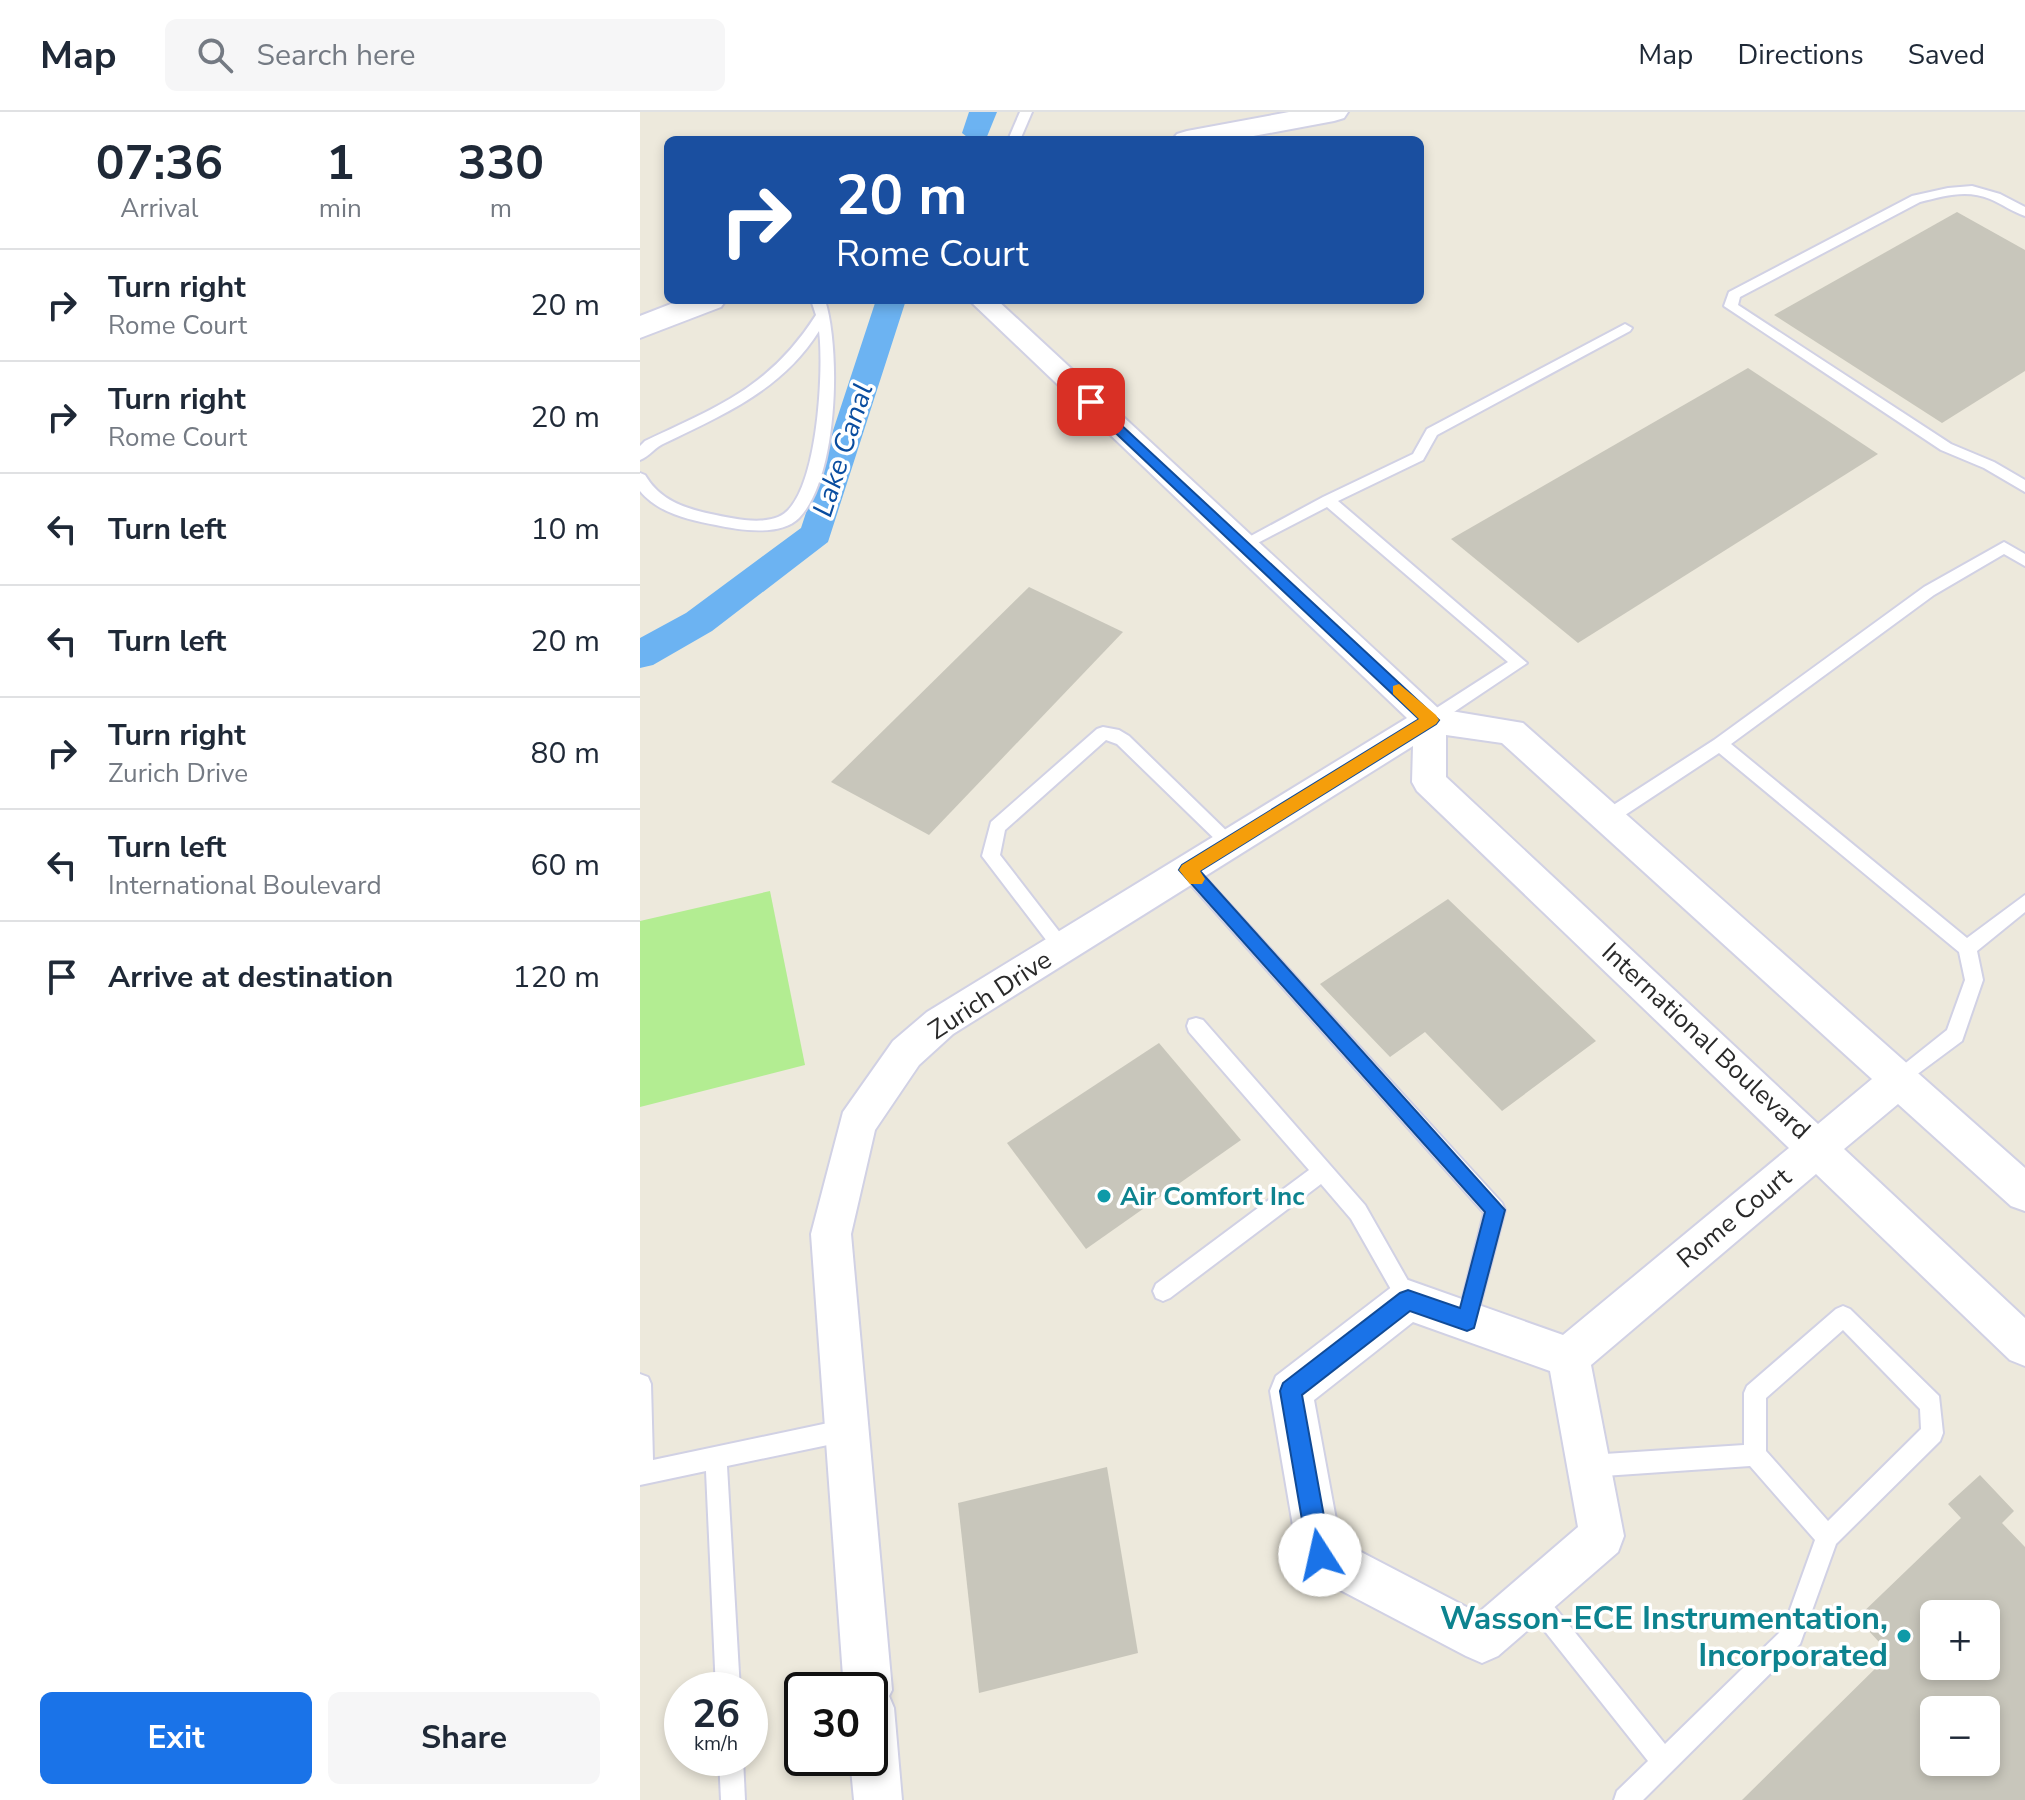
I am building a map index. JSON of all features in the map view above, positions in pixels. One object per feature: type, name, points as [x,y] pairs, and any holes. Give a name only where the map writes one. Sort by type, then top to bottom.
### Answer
[{"type":"main road","points":[[1208,136],[1334,112]]},
{"type":"main road","points":[[640,328],[700,304]]},
{"type":"street","points":[[986,304],[1430,720],[1511,732],[2025,1193]]},
{"type":"street","name":"Zurich Drive","points":[[867,1672],[831,1234],[857,1124],[906,1053],[940,1023],[1430,720]]},
{"type":"street","name":"International Boulevard","points":[[1430,720],[1429,782],[1819,1147],[2025,1346]]},
{"type":"street","name":"Rome Court","points":[[1568,1357],[1900,1079]]},
{"type":"street","points":[[1408,1300],[1467,1321],[1568,1357],[1602,1536],[1482,1640],[1320,1555],[1291,1391],[1408,1300]]},
{"type":"street","points":[[876,1776],[878,1800]]},
{"type":"lane","points":[[1016,136],[1026,112]]},
{"type":"lane","points":[[2025,212],[1984,190],[1947,190],[1916,199],[1734,295],[1731,306],[1946,447],[1989,465],[2025,487]]},
{"type":"lane","points":[[640,478],[646,491],[669,506],[699,516],[753,525],[776,525],[793,516],[808,484],[826,417],[830,341],[819,304]]},
{"type":"lane","points":[[640,455],[650,444],[742,402],[783,371],[812,336],[823,315]]},
{"type":"lane","points":[[1243,544],[1418,457],[1432,432],[1625,328]]},
{"type":"lane","points":[[1328,500],[1519,663],[1430,720]]},
{"type":"lane","points":[[1607,818],[1720,744],[1929,591],[2004,547],[2025,561]]},
{"type":"lane","points":[[1062,948],[991,856],[992,840],[997,827],[1103,733],[1123,740],[1230,843]]},
{"type":"lane","points":[[1720,744],[1967,948],[1974,980],[1955,1035],[1900,1079]]},
{"type":"lane","points":[[1188,870],[1495,1210],[1467,1321]]},
{"type":"lane","points":[[1967,948],[2025,902]]},
{"type":"lane","points":[[1196,1026],[1358,1212],[1408,1300]]},
{"type":"lane","points":[[1163,1291],[1322,1171]]},
{"type":"lane","points":[[1626,1800],[1792,1636],[1827,1537],[1932,1433],[1931,1404],[1843,1316],[1755,1393],[1755,1455],[1827,1537]]},
{"type":"lane","points":[[640,1384],[641,1473],[847,1430]]},
{"type":"lane","points":[[1589,1466],[1755,1455]]},
{"type":"lane","points":[[716,1458],[727,1672]]},
{"type":"lane","points":[[1532,1597],[1664,1762]]},
{"type":"lane","points":[[732,1776],[733,1800]]},
{"type":"green space","points":[[770,891],[805,1065],[640,1107],[640,921]]},
{"type":"building","points":[[1957,212],[2025,250],[2025,371],[1942,423],[1774,315]]},
{"type":"building","points":[[1748,368],[1878,454],[1578,643],[1451,539]]},
{"type":"building","points":[[1029,587],[1123,632],[929,835],[831,782]]},
{"type":"building","points":[[1448,899],[1596,1041],[1502,1111],[1425,1032],[1390,1057],[1320,984]]},
{"type":"building","name":"Air Comfort Inc","points":[[1159,1043],[1241,1140],[1086,1249],[1007,1143]]},
{"type":"building","points":[[1107,1467],[1138,1653],[979,1693],[958,1503]]},
{"type":"building","name":"Wasson-ECE Instrumentation, Incorporated","points":[[1980,1475],[2014,1511],[2002,1523],[2025,1547],[2025,1800],[1742,1800],[1890,1654],[1857,1618],[1961,1518],[1948,1504]]},
{"type":"waterway","name":"Lake Canal","points":[[976,133],[983,112]]},
{"type":"waterway","name":"Lake Canal","points":[[640,655],[699,622],[816,534],[890,304]]},
{"type":"slow traffic","points":[[1196,879],[1188,870],[1430,720],[1399,690]]},
{"type":"place","name":"Air Comfort Inc","points":[[1104,1196]]},
{"type":"place","name":"Wasson-ECE Instrumentation, Incorporated","points":[[1904,1636]]},
{"type":"route","points":[[1091,402],[1430,720],[1188,870],[1495,1210],[1467,1321],[1408,1300],[1291,1391],[1320,1555]]}]
